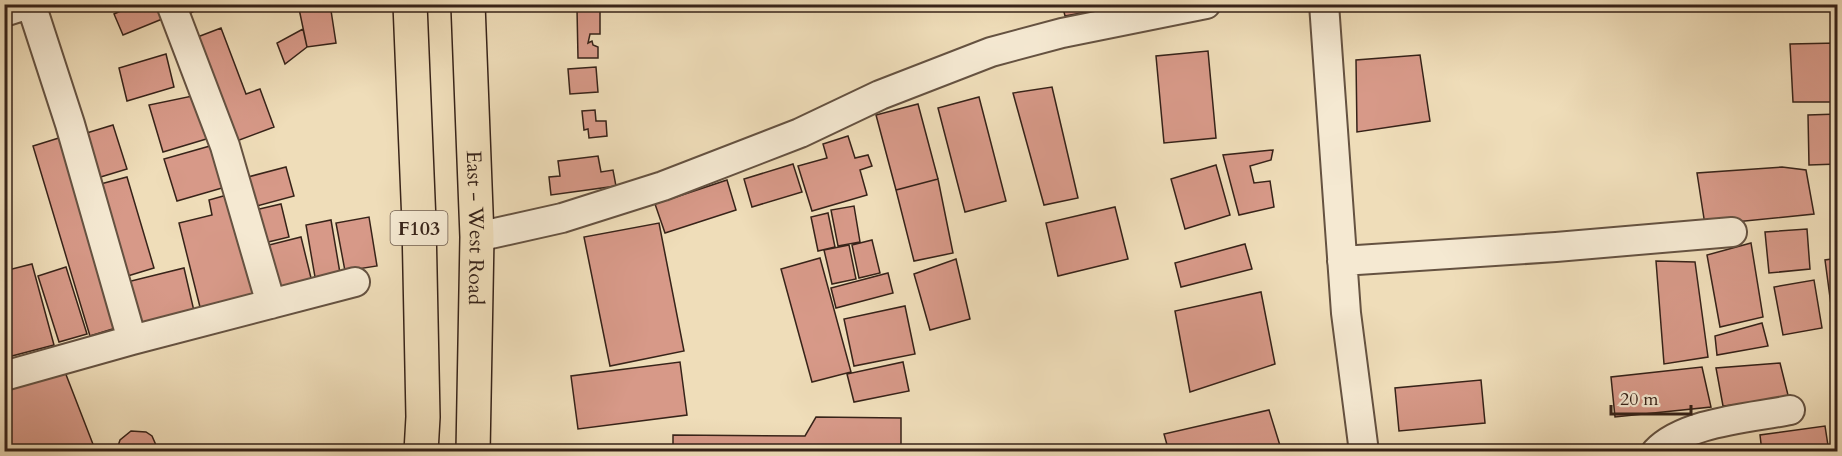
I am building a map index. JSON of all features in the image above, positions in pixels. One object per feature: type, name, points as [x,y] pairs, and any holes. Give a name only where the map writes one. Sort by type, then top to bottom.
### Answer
[{"type":"main road","name":"F103","points":[[410,4],[419,223],[423,417],[421,452]]},
{"type":"main road","name":"East - West Road","points":[[468,4],[477,237],[473,452]]},
{"type":"street","points":[[4,12],[30,4],[70,124],[132,340]]},
{"type":"street","points":[[171,4],[225,146],[271,303]]},
{"type":"street","points":[[477,237],[562,218],[663,186],[800,132],[880,94],[991,52],[1167,8],[1206,4]]},
{"type":"street","points":[[1324,4],[1342,261],[1364,452]]},
{"type":"street","points":[[1342,261],[1732,232]]},
{"type":"street","points":[[4,376],[355,282]]},
{"type":"street","points":[[1656,452],[1664,442],[1692,430],[1790,410]]},
{"type":"building","points":[[136,4],[168,4],[172,15],[123,35],[114,14]]},
{"type":"building","points":[[176,4],[209,4],[182,17]]},
{"type":"building","points":[[298,4],[330,4],[336,43],[307,47]]},
{"type":"building","points":[[1062,4],[1102,4],[1103,9],[1065,16]]},
{"type":"building","points":[[577,9],[600,9],[600,34],[590,34],[588,43],[592,41],[593,45],[598,47],[598,58],[578,58]]},
{"type":"building","points":[[221,28],[246,94],[260,89],[274,127],[226,145],[187,41]]},
{"type":"building","points":[[303,29],[307,47],[285,64],[277,43]]},
{"type":"building","points":[[1838,43],[1838,102],[1793,102],[1790,44]]},
{"type":"building","points":[[1208,51],[1216,138],[1164,143],[1156,56]]},
{"type":"building","points":[[166,54],[174,87],[127,101],[119,68]]},
{"type":"building","points":[[1420,55],[1430,121],[1357,132],[1356,60]]},
{"type":"building","points":[[596,67],[598,92],[570,94],[568,69]]},
{"type":"building","points":[[1052,87],[1078,198],[1044,205],[1013,93]]},
{"type":"building","points":[[197,95],[213,137],[163,152],[149,105]]},
{"type":"building","points":[[979,97],[1006,201],[965,212],[938,108]]},
{"type":"building","points":[[918,104],[938,179],[896,190],[876,115]]},
{"type":"building","points":[[595,110],[596,121],[606,121],[607,136],[589,138],[588,129],[584,130],[582,111]]},
{"type":"building","points":[[1838,114],[1838,164],[1809,165],[1808,115]]},
{"type":"building","points":[[113,125],[127,169],[94,179],[80,135]]},
{"type":"building","points":[[848,136],[855,158],[868,155],[872,166],[860,170],[867,195],[812,211],[798,166],[827,158],[823,144]]},
{"type":"building","points":[[62,137],[119,327],[90,336],[33,146]]},
{"type":"building","points":[[217,144],[229,186],[177,201],[164,159]]},
{"type":"building","points":[[1273,150],[1271,160],[1250,166],[1254,183],[1270,181],[1274,207],[1239,215],[1223,155]]},
{"type":"building","points":[[598,156],[601,172],[613,170],[616,186],[551,195],[549,177],[560,176],[558,161]]},
{"type":"building","points":[[793,164],[802,192],[752,207],[744,179]]},
{"type":"building","points":[[1216,165],[1230,215],[1185,229],[1171,179]]},
{"type":"building","points":[[286,167],[294,196],[253,207],[244,178]]},
{"type":"building","points":[[1782,167],[1806,170],[1814,214],[1705,225],[1697,173]]},
{"type":"building","points":[[127,177],[154,268],[121,278],[93,186]]},
{"type":"building","points":[[938,179],[953,253],[914,261],[896,190]]},
{"type":"building","points":[[727,180],[736,210],[665,233],[655,204]]},
{"type":"building","points":[[234,193],[259,297],[201,311],[179,223],[212,215],[209,200]]},
{"type":"building","points":[[281,204],[289,237],[264,243],[255,210]]},
{"type":"building","points":[[854,206],[860,242],[838,246],[831,210]]},
{"type":"building","points":[[1115,207],[1128,259],[1058,276],[1046,223]]},
{"type":"building","points":[[828,213],[835,247],[818,251],[811,217]]},
{"type":"building","points":[[369,217],[377,266],[345,271],[336,223]]},
{"type":"building","points":[[331,220],[340,273],[315,277],[306,225]]},
{"type":"building","points":[[659,223],[684,351],[610,366],[584,237]]},
{"type":"building","points":[[1807,229],[1810,269],[1769,273],[1765,232]]},
{"type":"building","points":[[301,237],[312,282],[275,290],[265,246]]},
{"type":"building","points":[[872,240],[880,273],[859,278],[852,245]]},
{"type":"building","points":[[1751,243],[1763,317],[1720,327],[1707,255]]},
{"type":"building","points":[[1245,244],[1252,269],[1181,287],[1175,263]]},
{"type":"building","points":[[849,245],[856,279],[832,284],[824,250]]},
{"type":"building","points":[[820,258],[851,372],[812,382],[781,269]]},
{"type":"building","points":[[1838,258],[1838,304],[1831,305],[1825,260]]},
{"type":"building","points":[[956,259],[970,319],[930,330],[914,274]]},
{"type":"building","points":[[1656,261],[1695,262],[1708,357],[1664,364]]},
{"type":"building","points":[[32,264],[54,345],[8,357],[4,342],[4,271]]},
{"type":"building","points":[[66,267],[87,334],[59,342],[38,276]]},
{"type":"building","points":[[184,268],[194,311],[133,325],[123,283]]},
{"type":"building","points":[[888,273],[893,293],[836,308],[831,288]]},
{"type":"building","points":[[1814,280],[1822,328],[1783,335],[1774,287]]},
{"type":"building","points":[[1261,292],[1275,364],[1190,392],[1175,311]]},
{"type":"building","points":[[905,306],[915,354],[854,366],[844,319]]},
{"type":"building","points":[[1833,310],[1838,310],[1838,329],[1831,328]]},
{"type":"building","points":[[1762,323],[1768,346],[1717,355],[1715,336]]},
{"type":"building","points":[[680,362],[687,415],[578,429],[571,376]]},
{"type":"building","points":[[903,362],[909,391],[854,402],[847,374]]},
{"type":"building","points":[[1780,363],[1789,399],[1723,406],[1716,368]]},
{"type":"building","points":[[1702,367],[1711,407],[1615,417],[1611,377]]},
{"type":"building","points":[[65,372],[96,452],[4,452],[4,387]]},
{"type":"building","points":[[1481,380],[1485,423],[1399,431],[1395,388]]},
{"type":"building","points":[[1269,410],[1282,452],[1169,452],[1164,434]]},
{"type":"building","points":[[816,417],[901,418],[901,452],[673,452],[673,435],[805,436]]},
{"type":"building","points":[[1825,426],[1829,452],[1762,452],[1760,435]]},
{"type":"building","points":[[131,431],[146,432],[152,436],[159,452],[116,452],[120,440]]}]
